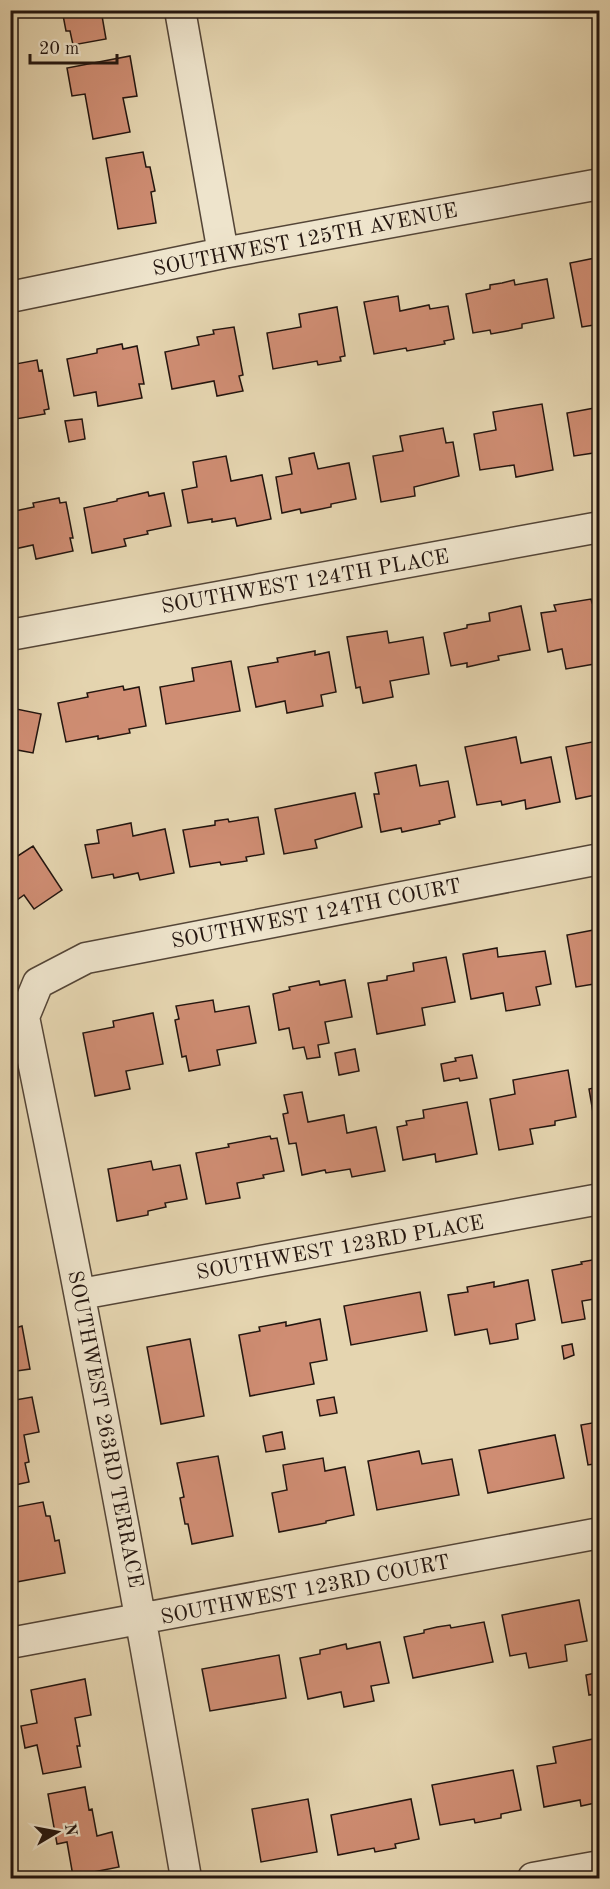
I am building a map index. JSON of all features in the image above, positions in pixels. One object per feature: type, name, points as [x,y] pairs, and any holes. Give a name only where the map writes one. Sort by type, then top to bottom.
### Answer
[{"type":"street","points":[[180,10],[223,253]]},
{"type":"street","name":"SOUTHWEST 125TH AVENUE","points":[[10,297],[223,253],[600,184]]},
{"type":"street","name":"SOUTHWEST 124TH PLACE","points":[[10,635],[600,526]]},
{"type":"street","name":"SOUTHWEST 124TH COURT","points":[[39,983],[86,958],[600,858]]},
{"type":"street","name":"SOUTHWEST 263RD TERRACE","points":[[39,983],[24,1017],[81,1294],[142,1620],[186,1878]]},
{"type":"street","name":"SOUTHWEST 123RD PLACE","points":[[81,1294],[600,1199]]},
{"type":"street","name":"SOUTHWEST 123RD COURT","points":[[10,1643],[600,1533]]},
{"type":"street","points":[[533,1878],[600,1866]]},
{"type":"building","points":[[62,10],[101,10],[106,39],[73,45],[70,31],[66,31]]},
{"type":"building","points":[[130,56],[137,96],[123,98],[130,132],[93,139],[85,94],[72,96],[67,68]]},
{"type":"building","points":[[143,152],[146,167],[150,167],[155,191],[151,192],[156,223],[118,229],[106,158]]},
{"type":"building","points":[[600,257],[600,324],[582,327],[570,263]]},
{"type":"building","points":[[547,279],[554,318],[522,324],[522,328],[491,334],[490,330],[473,333],[466,294],[490,289],[490,285],[514,280],[515,285]]},
{"type":"building","points":[[398,296],[400,311],[429,305],[430,309],[448,306],[454,339],[444,341],[445,344],[374,354],[364,302]]},
{"type":"building","points":[[337,307],[345,356],[340,357],[341,361],[318,365],[317,361],[273,369],[267,333],[301,327],[299,314]]},
{"type":"building","points":[[234,327],[243,375],[239,376],[243,391],[217,396],[214,381],[172,389],[165,352],[199,345],[197,337],[214,334],[213,330]]},
{"type":"building","points":[[122,344],[123,349],[137,346],[144,384],[139,384],[142,398],[98,406],[96,392],[74,396],[67,359],[97,353],[97,349]]},
{"type":"building","points":[[37,360],[39,371],[42,370],[49,409],[44,410],[45,414],[16,419],[15,415],[10,416],[10,365]]},
{"type":"building","points":[[542,404],[553,470],[516,477],[514,465],[480,470],[474,434],[496,430],[493,412]]},
{"type":"building","points":[[600,407],[600,452],[574,456],[567,413]]},
{"type":"building","points":[[82,419],[85,439],[69,442],[65,421]]},
{"type":"building","points":[[443,428],[446,443],[453,442],[459,476],[414,487],[415,496],[381,502],[373,456],[403,451],[400,436]]},
{"type":"building","points":[[314,453],[318,469],[349,463],[356,499],[301,513],[300,509],[282,513],[276,477],[292,474],[289,458]]},
{"type":"building","points":[[226,456],[231,481],[262,475],[271,519],[237,526],[235,518],[188,523],[182,490],[197,487],[193,462]]},
{"type":"building","points":[[148,492],[149,496],[164,493],[171,526],[124,539],[126,546],[92,553],[84,508]]},
{"type":"building","points":[[59,498],[60,503],[66,502],[73,538],[70,538],[73,551],[36,559],[33,545],[10,550],[10,512],[34,507],[33,503]]},
{"type":"building","points":[[591,599],[592,603],[600,602],[600,663],[566,669],[562,649],[548,652],[541,613],[556,611],[554,605]]},
{"type":"building","points":[[521,606],[530,650],[498,656],[499,660],[467,667],[467,663],[451,666],[444,633],[467,628],[467,625],[490,621],[489,613]]},
{"type":"building","points":[[387,631],[389,643],[423,637],[429,674],[390,681],[393,697],[363,703],[360,687],[356,688],[347,637]]},
{"type":"building","points":[[315,651],[315,655],[329,652],[336,692],[321,695],[323,706],[287,713],[285,701],[256,707],[248,667],[278,662],[277,658]]},
{"type":"building","points":[[231,661],[240,711],[166,724],[160,687],[194,681],[192,668]]},
{"type":"building","points":[[123,686],[124,690],[139,687],[146,726],[129,729],[130,733],[66,742],[58,703],[88,697],[87,693]]},
{"type":"building","points":[[10,703],[17,704],[16,709],[41,714],[33,753],[17,750],[14,766],[10,765]]},
{"type":"building","points":[[595,721],[600,721],[600,794],[576,799],[566,747],[598,741]]},
{"type":"building","points":[[516,737],[521,763],[551,757],[560,802],[526,809],[525,800],[502,805],[501,801],[477,805],[465,747]]},
{"type":"building","points":[[416,765],[420,786],[448,781],[455,817],[439,821],[440,824],[402,832],[401,828],[381,832],[374,794],[379,794],[375,773]]},
{"type":"building","points":[[355,793],[362,827],[315,840],[317,848],[284,854],[275,809]]},
{"type":"building","points":[[258,817],[264,854],[246,857],[247,861],[221,865],[220,862],[190,867],[183,830],[215,825],[215,821],[228,819],[229,822]]},
{"type":"building","points":[[131,823],[133,836],[165,829],[174,873],[140,880],[138,873],[114,878],[113,874],[92,878],[85,845],[99,843],[97,830]]},
{"type":"building","points":[[33,846],[62,890],[34,909],[24,895],[10,905],[10,861]]},
{"type":"building","points":[[599,929],[600,983],[576,987],[567,935]]},
{"type":"building","points":[[497,948],[498,957],[545,951],[551,984],[536,987],[540,1005],[506,1011],[503,993],[471,999],[463,954]]},
{"type":"building","points":[[446,957],[455,1002],[422,1008],[425,1025],[377,1034],[368,983],[387,980],[387,976],[414,971],[413,963]]},
{"type":"building","points":[[345,980],[352,1017],[325,1022],[329,1043],[318,1045],[320,1057],[307,1059],[304,1047],[293,1049],[289,1028],[279,1030],[273,994],[290,990],[289,987],[319,981],[320,985]]},
{"type":"building","points":[[213,1000],[215,1012],[249,1006],[256,1043],[217,1050],[220,1065],[189,1071],[186,1056],[182,1057],[175,1020],[179,1019],[176,1006]]},
{"type":"building","points":[[153,1013],[163,1064],[126,1071],[130,1089],[95,1096],[83,1033],[114,1027],[113,1021]]},
{"type":"building","points":[[355,1049],[359,1071],[339,1075],[335,1053]]},
{"type":"building","points":[[472,1055],[477,1078],[444,1081],[441,1064],[456,1061],[455,1058]]},
{"type":"building","points":[[600,1067],[600,1129],[596,1130],[589,1089],[598,1087],[595,1068]]},
{"type":"building","points":[[568,1070],[576,1117],[555,1121],[555,1125],[530,1129],[533,1144],[499,1150],[490,1099],[515,1094],[513,1080]]},
{"type":"building","points":[[302,1092],[308,1122],[344,1115],[347,1133],[376,1127],[385,1171],[352,1177],[350,1169],[326,1173],[325,1170],[302,1175],[296,1143],[289,1144],[283,1114],[288,1113],[284,1095]]},
{"type":"building","points":[[467,1102],[477,1154],[436,1162],[435,1154],[403,1160],[397,1127],[407,1125],[406,1121],[424,1118],[423,1110]]},
{"type":"building","points":[[270,1136],[271,1139],[277,1138],[284,1171],[263,1175],[264,1178],[237,1183],[240,1198],[206,1204],[196,1153]]},
{"type":"building","points":[[151,1161],[153,1170],[180,1165],[187,1199],[165,1203],[166,1207],[148,1211],[148,1215],[117,1221],[108,1169]]},
{"type":"building","points":[[600,1259],[600,1298],[582,1301],[585,1319],[562,1323],[552,1270]]},
{"type":"building","points":[[528,1280],[535,1320],[516,1324],[518,1339],[490,1344],[487,1329],[455,1335],[448,1295],[468,1292],[467,1287],[494,1282],[494,1287]]},
{"type":"building","points":[[420,1292],[427,1331],[351,1345],[344,1306]]},
{"type":"building","points":[[320,1319],[327,1360],[310,1363],[314,1384],[250,1396],[239,1335],[260,1331],[259,1327],[286,1322],[286,1326]]},
{"type":"building","points":[[10,1322],[12,1329],[22,1326],[30,1369],[10,1372]]},
{"type":"building","points":[[190,1339],[204,1416],[161,1424],[147,1347]]},
{"type":"building","points":[[572,1344],[574,1355],[564,1359],[562,1346]]},
{"type":"building","points":[[32,1397],[39,1432],[24,1435],[29,1462],[25,1463],[29,1482],[10,1486],[10,1401]]},
{"type":"building","points":[[334,1397],[337,1413],[320,1416],[317,1400]]},
{"type":"building","points":[[600,1404],[600,1463],[588,1465],[581,1425],[598,1422],[595,1405]]},
{"type":"building","points":[[282,1432],[285,1449],[266,1452],[263,1436]]},
{"type":"building","points":[[555,1435],[564,1478],[488,1493],[479,1450]]},
{"type":"building","points":[[419,1451],[422,1464],[452,1459],[459,1495],[377,1510],[368,1461]]},
{"type":"building","points":[[218,1456],[233,1536],[192,1544],[180,1498],[184,1497],[177,1463]]},
{"type":"building","points":[[323,1458],[325,1471],[345,1467],[354,1515],[279,1532],[272,1493],[287,1490],[283,1465]]},
{"type":"building","points":[[43,1502],[46,1516],[50,1516],[55,1541],[59,1540],[65,1573],[11,1583],[10,1539],[13,1538],[10,1508]]},
{"type":"building","points":[[579,1600],[587,1641],[565,1645],[567,1661],[529,1668],[526,1653],[510,1656],[502,1615]]},
{"type":"building","points":[[484,1622],[493,1662],[413,1678],[404,1637],[424,1633],[424,1630],[437,1627],[450,1625],[451,1628]]},
{"type":"building","points":[[380,1642],[389,1683],[371,1686],[374,1701],[344,1707],[341,1692],[308,1699],[300,1658],[320,1654],[320,1650],[346,1644],[347,1649]]},
{"type":"building","points":[[279,1655],[286,1698],[210,1711],[202,1669]]},
{"type":"building","points":[[600,1672],[600,1693],[589,1695],[586,1675]]},
{"type":"building","points":[[85,1679],[91,1715],[75,1718],[81,1767],[43,1774],[37,1745],[25,1748],[21,1726],[37,1723],[31,1690]]},
{"type":"building","points":[[598,1738],[600,1802],[581,1806],[580,1800],[544,1807],[537,1766],[556,1763],[553,1747]]},
{"type":"building","points":[[10,1767],[14,1767],[17,1781],[10,1782]]},
{"type":"building","points":[[513,1770],[521,1810],[501,1814],[501,1818],[475,1823],[474,1819],[440,1825],[432,1785]]},
{"type":"building","points":[[85,1787],[97,1836],[112,1832],[119,1867],[73,1876],[67,1842],[57,1844],[48,1794]]},
{"type":"building","points":[[308,1799],[317,1852],[261,1862],[252,1809]]},
{"type":"building","points":[[411,1799],[419,1839],[395,1844],[396,1848],[375,1852],[374,1848],[338,1855],[331,1815]]}]
